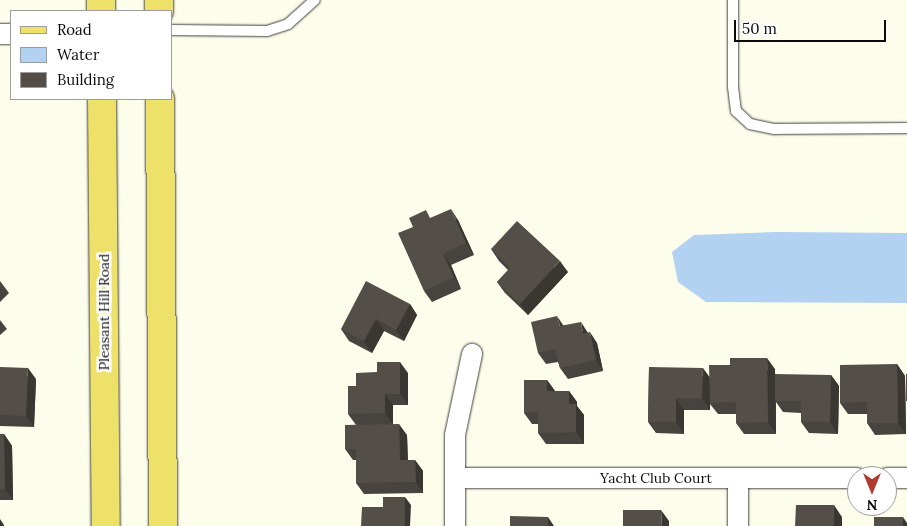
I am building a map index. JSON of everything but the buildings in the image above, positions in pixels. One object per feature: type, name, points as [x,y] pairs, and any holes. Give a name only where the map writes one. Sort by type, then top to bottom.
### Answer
[{"type":"main road","name":"Pleasant Hill Road","points":[[102,100],[106,526]]},
{"type":"main road","points":[[160,100],[163,526]]},
{"type":"street","points":[[455,526],[456,435],[472,354]]},
{"type":"street","name":"Yacht Club Court","points":[[455,478],[847,478]]},
{"type":"street","points":[[738,478],[738,526]]},
{"type":"lane","points":[[172,30],[266,31],[288,24],[315,0]]},
{"type":"lane","points":[[732,0],[732,87],[736,111],[750,124],[774,129],[907,128]]},
{"type":"water","points":[[775,232],[907,233],[907,303],[706,302],[678,282],[672,252],[694,235]]}]
